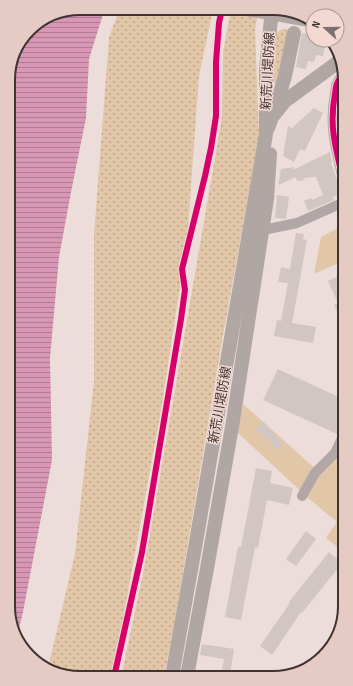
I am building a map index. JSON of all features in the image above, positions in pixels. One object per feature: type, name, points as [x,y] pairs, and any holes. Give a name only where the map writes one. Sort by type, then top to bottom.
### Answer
[{"type":"main road","name":"新荒川堤防線","points":[[188,671],[231,429],[269,184],[271,155],[266,134],[266,69],[262,15]]},
{"type":"main road","name":"新荒川堤防線","points":[[173,671],[266,134],[285,76],[294,33]]},
{"type":"main road","points":[[272,117],[276,110],[285,101],[336,64]]},
{"type":"street","points":[[338,80],[333,104],[332,125],[338,159]]},
{"type":"street","points":[[263,230],[297,223],[338,205]]},
{"type":"street","points":[[302,496],[315,473],[335,453],[338,446]]},
{"type":"shaded area","points":[[103,15],[89,59],[86,118],[59,257],[50,358],[52,460],[19,629],[15,606],[16,71],[18,59],[24,47],[37,31],[47,24],[59,18],[71,16]]},
{"type":"shaded area","points":[[117,15],[212,15],[199,76],[187,242],[160,416],[123,619],[111,671],[80,671],[63,669],[49,663],[75,554],[94,381],[94,235],[109,37]]},
{"type":"shaded area","points":[[230,15],[258,15],[255,29],[259,136],[165,671],[122,671],[144,569],[222,117],[223,52]]},
{"type":"shaded area","points":[[282,29],[291,30],[276,83],[272,81],[275,34]]},
{"type":"shaded area","points":[[338,228],[338,263],[314,274],[321,237]]},
{"type":"shaded area","points":[[243,404],[319,472],[338,452],[338,547],[326,538],[337,522],[308,498],[238,433]]},
{"type":"building","points":[[302,33],[305,34],[305,48],[325,48],[323,56],[316,55],[314,62],[308,61],[306,69],[296,67]]},
{"type":"building","points":[[314,108],[323,113],[305,151],[300,149],[294,162],[283,156],[288,126],[292,128]]},
{"type":"building","points":[[330,152],[331,163],[338,180],[338,195],[332,197],[334,200],[308,211],[304,201],[311,198],[312,200],[323,195],[316,177],[304,178],[305,180],[297,181],[296,177],[293,179],[292,176],[292,179],[278,185],[281,169],[294,167],[293,170]]},
{"type":"building","points":[[277,195],[289,197],[286,219],[275,218]]},
{"type":"building","points":[[296,233],[304,234],[303,239],[307,240],[292,323],[316,327],[313,343],[274,336],[277,320],[281,321],[288,283],[278,282],[281,267],[290,269]]},
{"type":"building","points":[[338,276],[338,303],[328,281]]},
{"type":"building","points":[[338,303],[338,313],[334,305]]},
{"type":"building","points":[[278,369],[338,397],[338,432],[337,434],[263,400]]},
{"type":"building","points":[[262,421],[283,443],[277,450],[270,443],[271,442],[255,430]]},
{"type":"building","points":[[256,468],[272,471],[270,483],[293,488],[289,505],[267,500],[258,548],[255,547],[241,620],[225,617],[238,547],[241,547]]},
{"type":"building","points":[[306,531],[316,539],[296,566],[286,559]]},
{"type":"building","points":[[329,552],[338,560],[338,568],[302,613],[301,612],[272,655],[260,646],[290,603],[289,602]]},
{"type":"building","points":[[202,644],[234,649],[231,671],[222,671],[224,659],[200,655]]},
{"type":"cycle path","points":[[115,671],[142,552],[181,319],[185,290],[182,269],[211,148],[216,116],[216,62],[221,15]]},
{"type":"cycle path","points":[[338,81],[333,105],[333,125],[338,158]]}]
